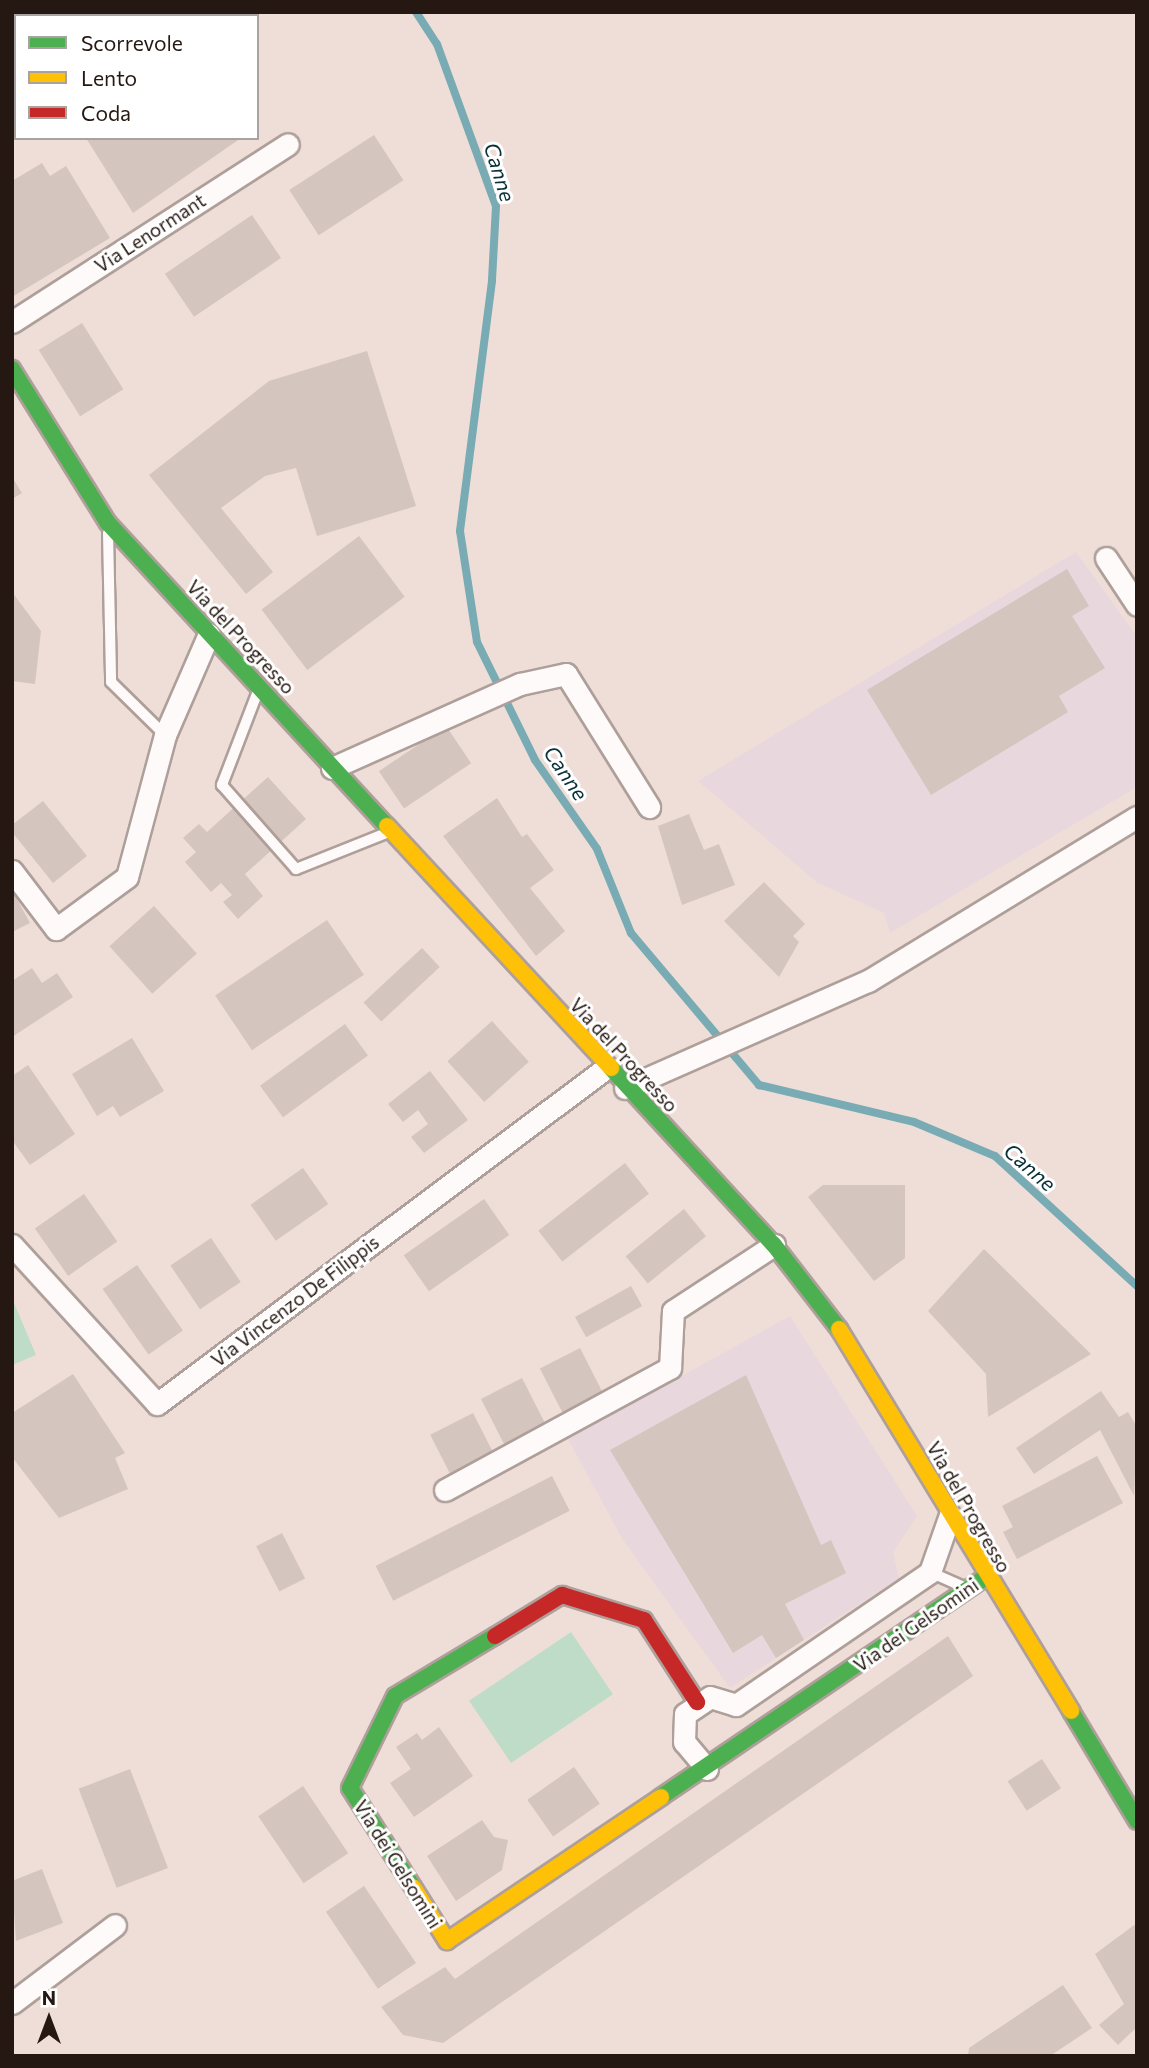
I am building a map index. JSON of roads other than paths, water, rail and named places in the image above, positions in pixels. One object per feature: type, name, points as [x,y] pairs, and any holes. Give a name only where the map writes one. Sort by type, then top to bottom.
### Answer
[{"type":"street","name":"Via Lenormant","points":[[12,322],[288,145]]},
{"type":"street","name":"Via del Progresso","points":[[12,369],[108,523],[606,1068],[775,1245],[845,1336],[986,1577],[1137,1821]]},
{"type":"street","points":[[1106,558],[1137,605]]},
{"type":"street","points":[[12,871],[56,929],[127,877],[165,735],[209,634]]},
{"type":"street","points":[[332,768],[520,684],[566,674],[649,807]]},
{"type":"street","points":[[625,1088],[868,981],[1137,817]]},
{"type":"street","name":"Via Vincenzo De Filippis","points":[[12,1245],[157,1404],[606,1068]]},
{"type":"street","points":[[445,1490],[670,1368],[673,1311],[775,1245]]},
{"type":"street","name":"Via dei Gelsomini","points":[[950,1515],[930,1572],[736,1705],[710,1697],[696,1702],[644,1620],[562,1595],[395,1696],[350,1788],[447,1941],[707,1769],[986,1577]]},
{"type":"street","points":[[696,1702],[682,1727],[684,1742],[707,1769]]},
{"type":"street","points":[[12,2003],[115,1924]]},
{"type":"lane","points":[[108,523],[110,681],[165,735]]},
{"type":"lane","points":[[259,688],[222,785],[296,869],[390,831]]},
{"type":"lane","points":[[930,1572],[968,1589]]},
{"type":"waterway","name":"Canne","points":[[416,12],[437,44],[496,206],[492,281],[460,531],[477,642],[535,760],[597,849],[631,933],[759,1085],[914,1122],[995,1156],[1137,1286]]}]
